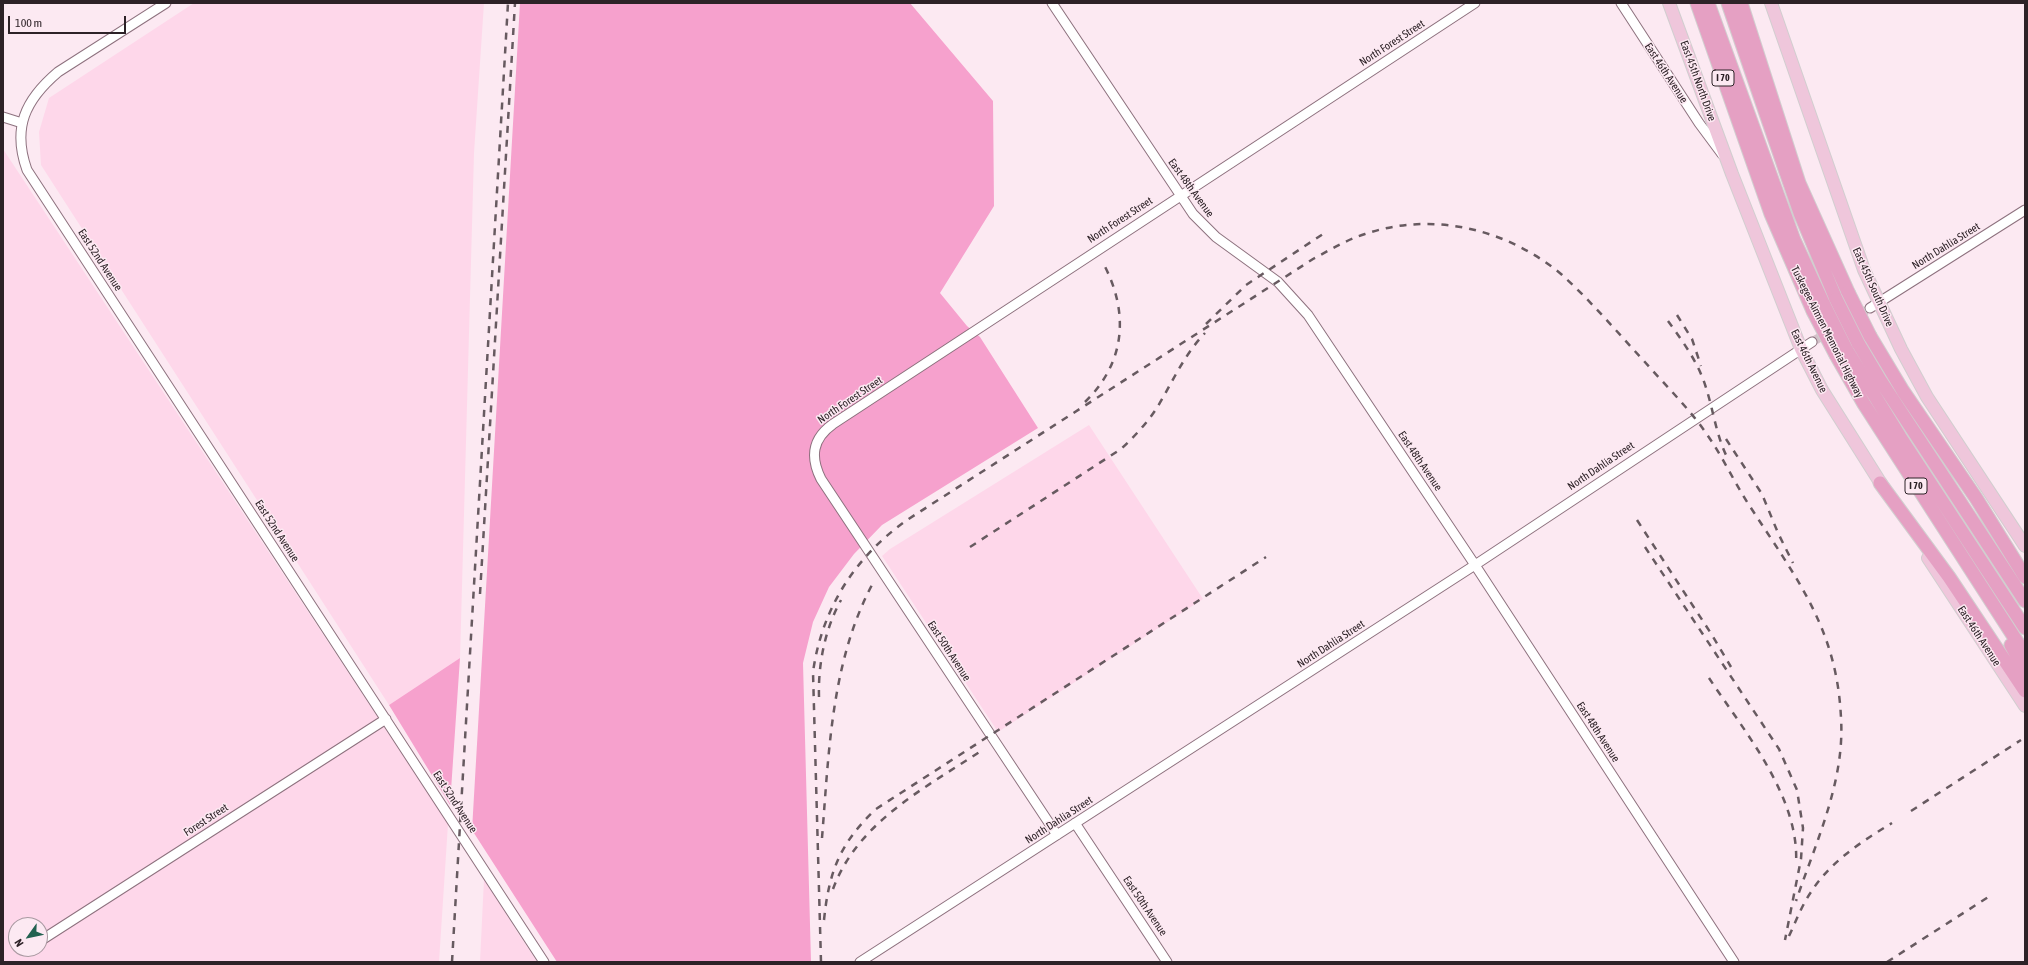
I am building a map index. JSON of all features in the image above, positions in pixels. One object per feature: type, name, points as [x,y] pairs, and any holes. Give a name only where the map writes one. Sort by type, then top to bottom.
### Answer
[{"type":"highway","points":[[1688,3],[1749,154]]},
{"type":"highway","name":"Tuskegee Airmen Memorial Highway","points":[[1697,3],[1770,214],[1818,308],[1847,349],[1864,404],[1999,616],[2025,654]]},
{"type":"highway","points":[[1708,3],[1818,308]]},
{"type":"highway","points":[[1728,3],[1800,213],[1836,299],[1847,349],[1904,443],[2025,628]]},
{"type":"highway","points":[[1741,3],[1799,183],[1848,292],[1870,336],[1903,391],[1976,498],[2025,577]]},
{"type":"highway","points":[[1749,3],[1753,39]]},
{"type":"highway","points":[[1847,349],[1880,380],[2025,601]]},
{"type":"highway","points":[[1880,483],[1949,577],[2025,691]]},
{"type":"highway","points":[[1999,616],[2013,652],[2025,671]]},
{"type":"main road","name":"East 45th North Drive","points":[[1669,3],[1727,160]]},
{"type":"main road","name":"East 45th South Drive","points":[[1771,3],[1875,305],[1927,397],[2025,546]]},
{"type":"main road","name":"East 46th Avenue","points":[[1727,160],[1801,349],[1822,390],[1880,483],[2025,706]]},
{"type":"street","name":"East 52nd Avenue","points":[[166,3],[58,72],[44,84],[33,97],[22,123],[20,139],[21,154],[27,170],[544,962]]},
{"type":"street","name":"East 48th Avenue","points":[[1052,3],[1193,214],[1211,233],[1266,271],[1300,305],[1475,565],[1734,962]]},
{"type":"street","name":"North Forest Street","points":[[822,479],[815,465],[814,452],[817,440],[829,427],[1180,196],[1464,6],[1475,3]]},
{"type":"street","name":"East 46th Avenue","points":[[1621,3],[1699,123],[1727,160]]},
{"type":"street","points":[[3,117],[22,123]]},
{"type":"street","name":"North Dahlia Street","points":[[1875,305],[2025,210]]},
{"type":"street","name":"North Dahlia Street","points":[[860,962],[875,958],[1075,823],[1475,565],[1812,342]]},
{"type":"street","name":"East 50th Avenue","points":[[822,479],[1057,835]]},
{"type":"street","name":"Forest Street","points":[[48,936],[386,718]]},
{"type":"street","name":"East 50th Avenue","points":[[1075,823],[1167,962]]},
{"type":"shaded area","points":[[194,3],[484,3],[474,153],[460,658],[389,705],[41,165],[39,132],[49,98]]},
{"type":"shaded area","points":[[520,3],[910,3],[993,101],[994,206],[940,293],[967,326],[980,337],[1038,428],[882,525],[854,554],[829,587],[813,622],[803,663],[811,962],[557,962],[472,830]]},
{"type":"shaded area","points":[[3,149],[448,824],[439,962],[3,962]]},
{"type":"shaded area","points":[[1089,425],[1203,599],[998,732],[882,556],[890,549]]},
{"type":"shaded area","points":[[460,658],[450,805],[389,705]]},
{"type":"shaded area","points":[[484,879],[516,930],[537,962],[480,962]]},
{"type":"tunnel","points":[[1812,342],[1870,308]]},
{"type":"railway","points":[[452,962],[508,3]]},
{"type":"railway","points":[[480,594],[515,3]]},
{"type":"railway","points":[[821,962],[813,672],[817,649],[824,626],[844,586],[857,567],[872,550],[907,520],[1313,259],[1358,236],[1391,227],[1417,224],[1468,228],[1493,236],[1540,258],[1572,284],[1677,397],[1701,426],[1714,445],[1745,499],[1799,582],[1823,631],[1832,658],[1838,686],[1841,718],[1841,742],[1834,788],[1828,811],[1796,901]]},
{"type":"railway","points":[[1206,324],[1246,285],[1326,232]]},
{"type":"railway","points":[[1085,402],[1099,386],[1109,370],[1116,352],[1119,334],[1120,316],[1117,298],[1111,279],[1102,261]]},
{"type":"railway","points":[[1677,315],[1692,339],[1701,366]]},
{"type":"railway","points":[[1668,321],[1700,371],[1720,440],[1728,459]]},
{"type":"railway","points":[[970,547],[1121,449],[1150,418],[1185,359],[1205,333]]},
{"type":"railway","points":[[1726,439],[1762,494],[1778,533],[1793,563]]},
{"type":"railway","points":[[1637,520],[1712,635],[1731,667]]},
{"type":"railway","points":[[1645,547],[1779,749],[1797,790],[1803,828],[1801,859],[1785,940]]},
{"type":"railway","points":[[824,920],[829,887],[838,859],[853,834],[876,809],[1266,557]]},
{"type":"railway","points":[[822,838],[830,740],[840,675],[848,644],[859,613],[873,583]]},
{"type":"railway","points":[[819,697],[821,659],[835,611],[841,600]]},
{"type":"railway","points":[[1709,678],[1753,742],[1779,790],[1789,814],[1795,839],[1796,864]]},
{"type":"railway","points":[[1911,811],[2021,740]]},
{"type":"railway","points":[[833,889],[844,865],[859,844],[877,825],[896,808],[918,792],[984,749]]},
{"type":"railway","points":[[1789,936],[1808,897],[1828,871],[1847,853],[1892,823]]},
{"type":"railway","points":[[1887,962],[1993,894]]}]
